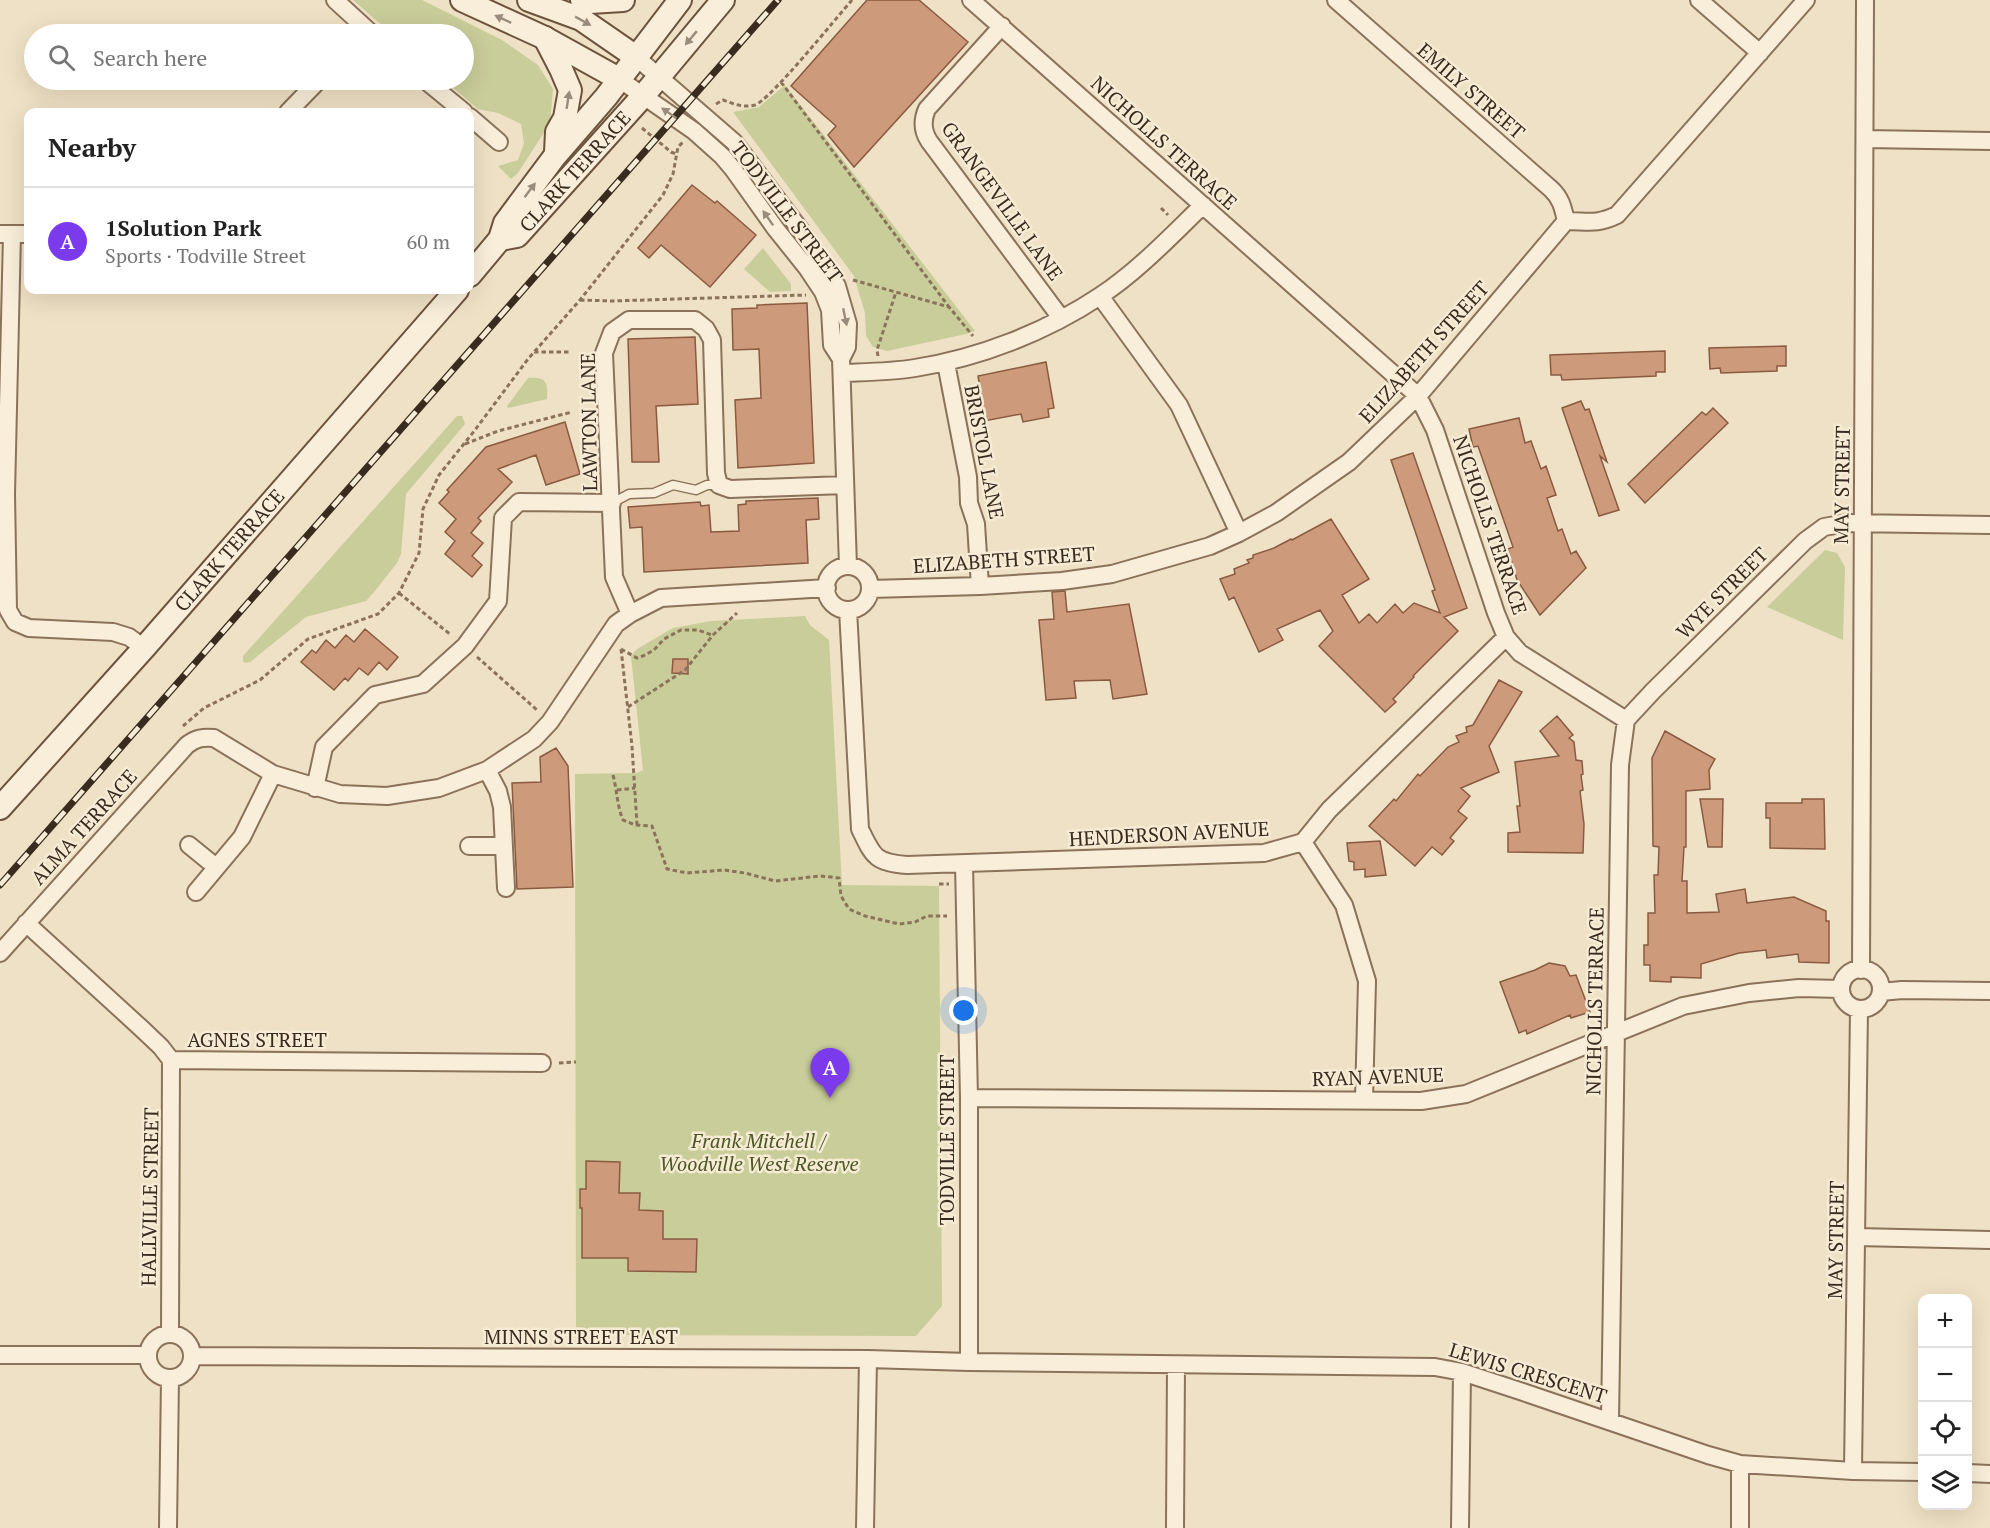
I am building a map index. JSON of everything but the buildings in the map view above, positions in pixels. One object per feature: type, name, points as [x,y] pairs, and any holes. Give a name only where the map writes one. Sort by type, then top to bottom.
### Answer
[{"type":"main road","points":[[462,0],[545,38],[619,79]]},
{"type":"main road","points":[[528,0],[581,19],[636,57]]},
{"type":"main road","points":[[582,0],[590,2],[623,0]]},
{"type":"main road","name":"CLARK TERRACE","points":[[474,270],[501,239],[505,224],[555,156],[680,0]]},
{"type":"main road","name":"CLARK TERRACE","points":[[501,239],[516,236],[643,96],[723,0]]},
{"type":"main road","points":[[545,38],[570,90],[565,118],[557,132],[555,156]]},
{"type":"main road","name":"CLARK TERRACE","points":[[0,807],[144,648],[454,294]]},
{"type":"street","points":[[335,0],[358,24]]},
{"type":"street","name":"NICHOLLS TERRACE","points":[[971,0],[1418,396],[1435,430],[1496,613],[1506,636],[1520,653],[1626,720],[1620,765],[1610,1420]]},
{"type":"street","name":"EMILY STREET","points":[[1336,0],[1551,189],[1563,206],[1566,221]]},
{"type":"street","points":[[1699,0],[1760,53]]},
{"type":"street","points":[[1566,221],[1587,223],[1606,220],[1617,214],[1806,0]]},
{"type":"street","name":"MAY STREET","points":[[1861,970],[1864,718],[1865,0]]},
{"type":"street","name":"GRANGEVILLE LANE","points":[[1002,26],[927,109],[924,116],[924,130],[929,141],[1061,318]]},
{"type":"street","name":"TODVILLE STREET","points":[[636,57],[708,113],[734,142],[799,228],[837,286],[848,324],[847,347],[841,366],[848,566]]},
{"type":"street","name":"TODVILLE STREET","points":[[619,79],[643,96],[688,136],[722,156],[733,170],[823,292],[830,310],[832,345],[841,366]]},
{"type":"street","points":[[292,108],[309,90]]},
{"type":"street","points":[[437,90],[459,108]]},
{"type":"street","points":[[474,120],[499,142]]},
{"type":"street","points":[[1864,139],[1990,141]]},
{"type":"street","points":[[841,366],[879,371],[912,369],[946,363],[991,350],[1061,318],[1100,296],[1120,281],[1203,205]]},
{"type":"street","name":"ELIZABETH STREET","points":[[870,589],[980,586],[1112,574],[1210,546],[1239,533],[1276,513],[1349,462],[1418,396],[1566,221]]},
{"type":"street","points":[[13,234],[3,494],[8,610],[15,622],[29,628],[113,632],[129,637],[144,648]]},
{"type":"street","points":[[1100,296],[1179,405],[1239,533]]},
{"type":"street","name":"LAWTON LANE","points":[[630,614],[614,577],[604,353],[612,332],[628,320],[695,320],[706,329],[712,340],[716,473],[719,485]]},
{"type":"street","name":"BRISTOL LANE","points":[[946,363],[968,477],[969,503],[977,529],[980,586]]},
{"type":"street","points":[[719,485],[730,489],[845,485]]},
{"type":"street","points":[[315,788],[324,747],[375,695],[423,684],[465,646],[498,601],[503,518],[519,502],[612,503]]},
{"type":"street","name":"WYE STREET","points":[[1626,720],[1804,541],[1824,527],[1863,523],[1990,525]]},
{"type":"street","points":[[848,566],[862,572],[867,578],[870,589],[865,602],[859,607],[848,610],[834,604],[829,599],[827,588],[832,574],[848,566]]},
{"type":"street","points":[[196,892],[242,837],[273,774],[340,794],[387,796],[439,788],[487,770],[534,739],[550,722],[616,624],[661,598],[827,588]]},
{"type":"street","points":[[848,610],[860,829],[871,852],[887,864],[907,866],[964,864]]},
{"type":"street","points":[[1364,1100],[1366,981],[1344,905],[1303,842],[1329,810],[1506,636]]},
{"type":"street","name":"ALMA TERRACE","points":[[0,953],[194,739],[214,738],[273,774]]},
{"type":"street","points":[[487,770],[498,791],[502,807],[506,888]]},
{"type":"street","name":"HENDERSON AVENUE","points":[[964,864],[1264,853],[1303,842]]},
{"type":"street","points":[[189,845],[216,867]]},
{"type":"street","points":[[469,846],[504,846]]},
{"type":"street","name":"TODVILLE STREET","points":[[964,864],[969,1098],[969,1362]]},
{"type":"street","name":"AGNES STREET","points":[[26,923],[141,1028],[171,1060],[542,1063]]},
{"type":"street","points":[[1861,970],[1868,971],[1878,980],[1881,992],[1873,1005],[1859,1009],[1846,1003],[1841,989],[1841,984],[1847,975],[1861,970]]},
{"type":"street","name":"RYAN AVENUE","points":[[969,1098],[1420,1101],[1466,1094],[1683,1006],[1738,995],[1799,988],[1841,989]]},
{"type":"street","points":[[1881,992],[1902,990],[1990,991]]},
{"type":"street","name":"MAY STREET","points":[[1853,1471],[1859,1009]]},
{"type":"street","name":"HALLVILLE STREET","points":[[170,1334],[171,1060]]},
{"type":"street","points":[[1857,1238],[1990,1240]]},
{"type":"street","points":[[170,1334],[184,1339],[189,1345],[192,1356],[186,1370],[181,1375],[170,1378],[155,1372],[148,1355],[153,1342],[159,1337],[170,1334]]},
{"type":"street","points":[[0,1355],[148,1355]]},
{"type":"street","name":"MINNS STREET EAST","points":[[192,1356],[868,1359],[969,1362]]},
{"type":"street","points":[[865,1528],[868,1359]]},
{"type":"street","name":"LEWIS CRESCENT","points":[[969,1362],[1435,1366],[1462,1372],[1740,1464],[1853,1471],[1918,1472]]},
{"type":"street","points":[[1175,1528],[1176,1365]]},
{"type":"street","points":[[1460,1528],[1462,1372]]},
{"type":"street","points":[[168,1528],[170,1378]]},
{"type":"street","points":[[1740,1464],[1740,1528]]},
{"type":"street","points":[[1972,1473],[1990,1474]]},
{"type":"lane","points":[[612,503],[629,494],[654,493],[673,485],[696,490],[707,485],[719,485]]},
{"type":"path","points":[[708,113],[723,100],[740,106],[756,104],[781,82],[852,0]]},
{"type":"path","points":[[781,82],[973,337]]},
{"type":"path","points":[[636,122],[676,154]]},
{"type":"path","points":[[181,729],[204,708],[260,680],[308,639],[378,614],[399,593],[419,554],[423,509],[439,475],[534,352],[580,300],[663,195],[673,174],[678,147],[688,136]]},
{"type":"path","points":[[849,279],[949,307]]},
{"type":"path","points":[[879,371],[877,350],[896,292]]},
{"type":"path","points":[[580,300],[809,295]]},
{"type":"path","points":[[534,352],[571,352]]},
{"type":"path","points":[[463,445],[498,431],[572,412]]},
{"type":"path","points":[[399,593],[465,646],[550,722]]},
{"type":"path","points":[[628,707],[685,670],[713,636],[737,613]]},
{"type":"path","points":[[637,825],[621,649],[637,658],[654,650],[664,639],[681,630],[698,630],[713,636]]},
{"type":"path","points":[[613,775],[619,811],[623,820],[637,825],[652,826],[667,869],[687,873],[724,870],[775,881],[820,876],[839,878],[840,896],[849,909],[866,916],[898,924],[915,922],[927,916],[947,916]]},
{"type":"path","points":[[617,789],[635,788]]},
{"type":"green space","points":[[353,0],[422,0],[470,24],[381,24]]},
{"type":"green space","points":[[474,26],[502,40],[538,65],[553,89],[550,123],[518,173],[511,179],[498,166],[518,160],[524,143],[521,124],[498,113],[478,109],[456,90],[474,90]]},
{"type":"green space","points":[[785,85],[975,331],[887,351],[873,347],[866,336],[865,313],[854,276],[733,112],[759,107]]},
{"type":"green space","points":[[763,248],[791,284],[791,291],[770,292],[744,269]]},
{"type":"green space","points":[[528,378],[539,378],[545,382],[547,399],[508,408],[507,406]]},
{"type":"green space","points":[[457,416],[462,416],[465,424],[406,494],[401,554],[397,563],[375,591],[366,601],[306,617],[250,662],[245,663],[243,656]]},
{"type":"green space","points":[[1825,550],[1837,553],[1845,567],[1843,640],[1767,607]]},
{"type":"green space","name":"Frank Mitchell / Woodville West Reserve","points":[[805,616],[810,625],[829,640],[842,885],[939,886],[942,1306],[916,1336],[576,1335],[575,774],[637,773],[643,770],[631,656],[637,649],[673,628],[711,621]]},
{"type":"railway","points":[[0,885],[778,0]]},
{"type":"place","name":"1Solution Park","points":[[830,1098]]}]
